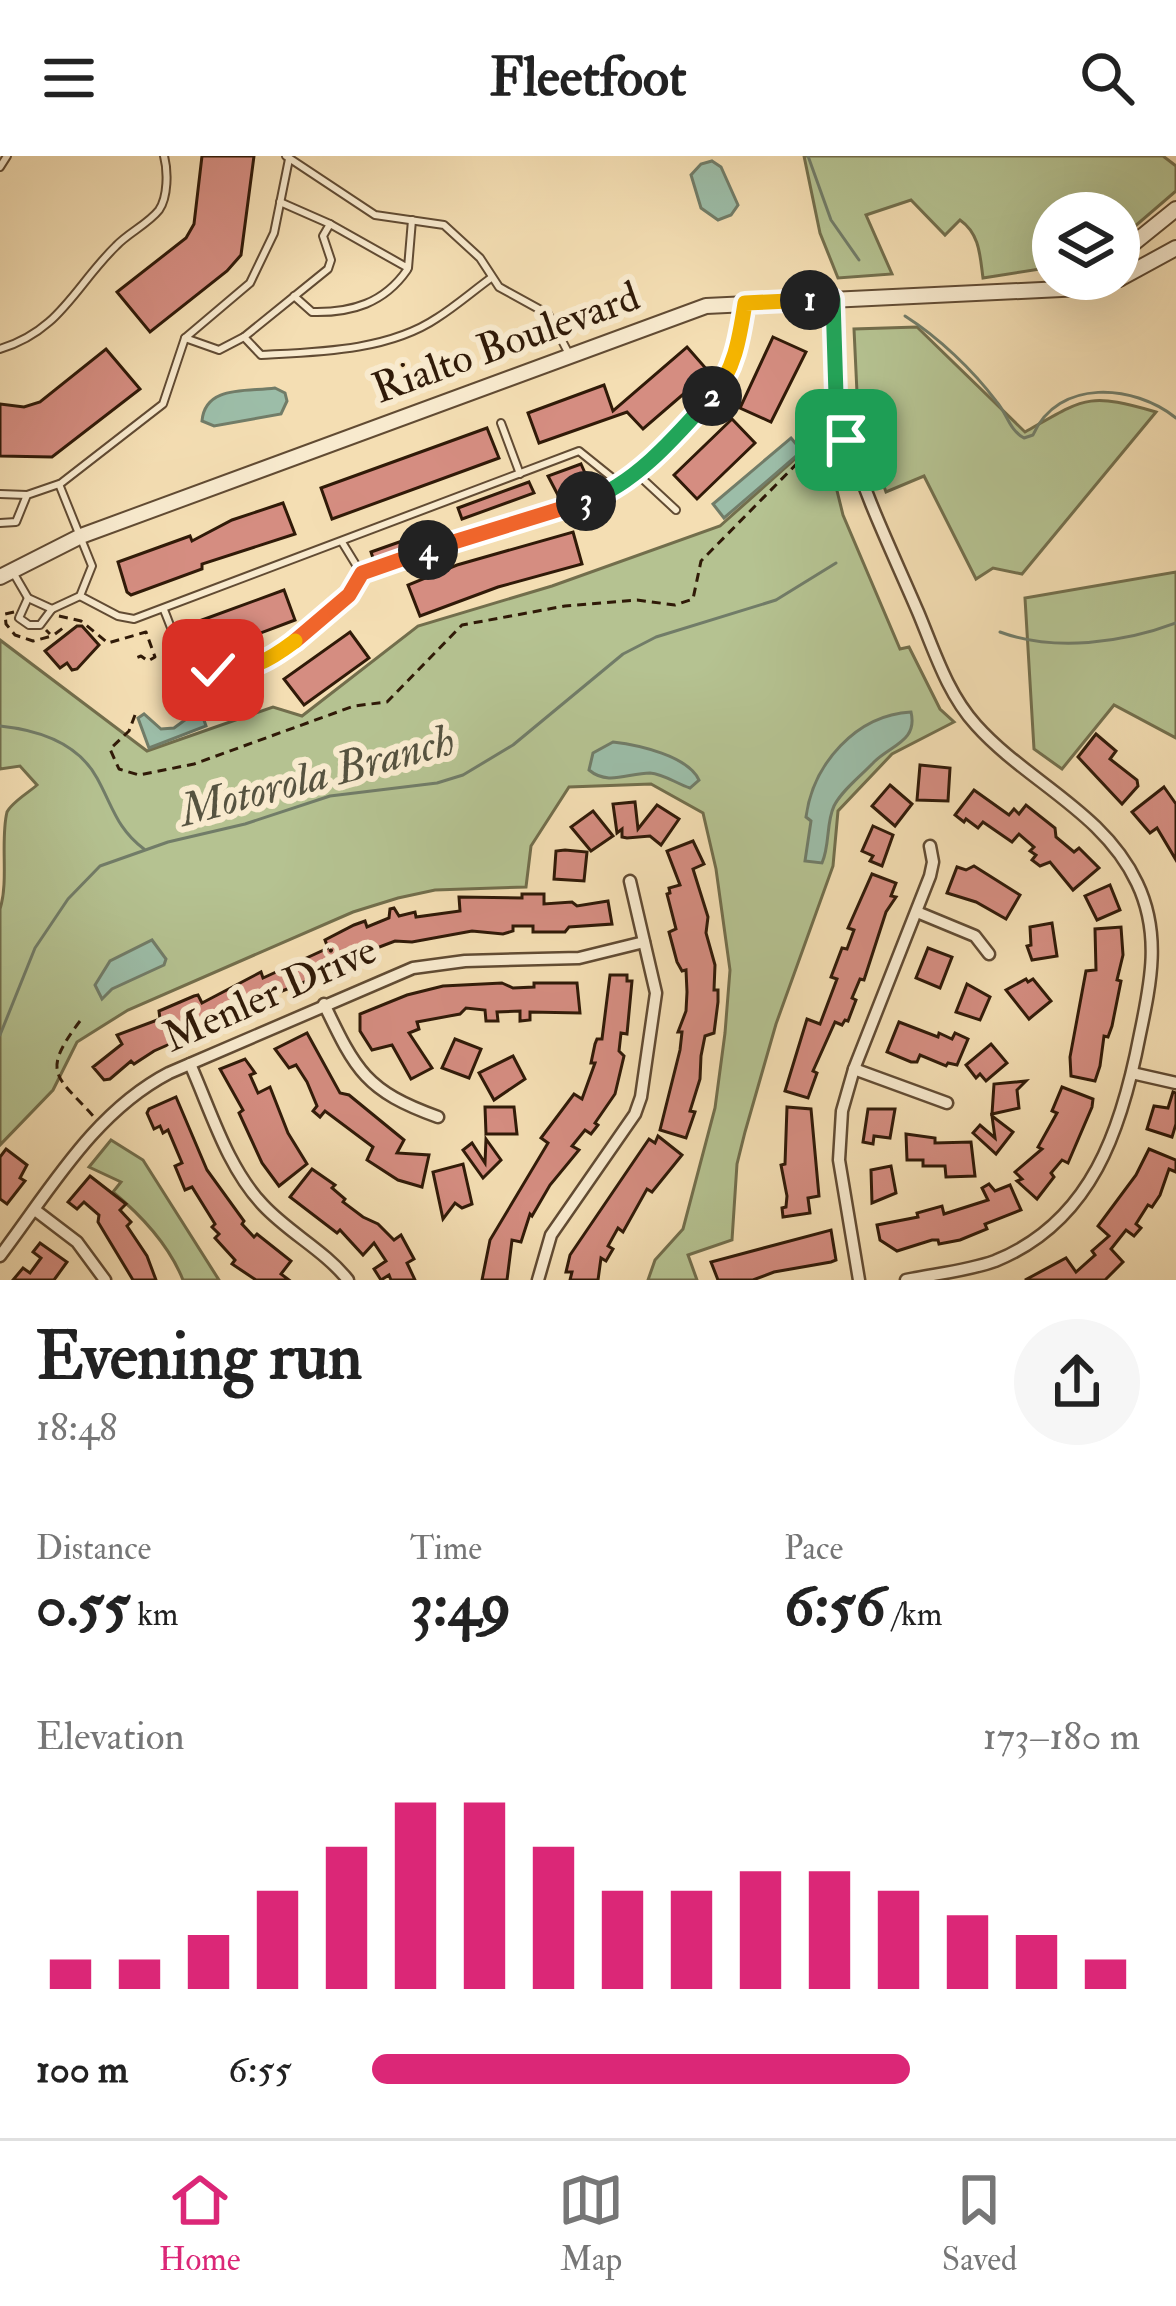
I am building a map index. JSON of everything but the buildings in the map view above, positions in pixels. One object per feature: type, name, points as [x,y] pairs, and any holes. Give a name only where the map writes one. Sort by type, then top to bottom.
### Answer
[{"type":"street","points":[[1140,238],[1176,209]]},
{"type":"street","name":"Rialto Boulevard","points":[[1140,268],[1176,248]]},
{"type":"street","name":"Rialto Boulevard","points":[[6,572],[81,536],[686,312],[745,303],[1032,289]]},
{"type":"street","points":[[833,299],[836,395],[846,440],[949,685],[985,734],[1098,828],[1137,882],[1154,958],[1132,1073],[1109,1150],[1095,1177],[1064,1215],[1036,1238],[995,1261],[906,1280]]},
{"type":"street","points":[[859,1280],[838,1160],[842,1111],[933,862],[930,846]]},
{"type":"street","points":[[538,1280],[551,1235],[635,1114],[641,1097],[656,1008],[655,979],[630,881]]},
{"type":"street","points":[[916,912],[967,932],[989,954]]},
{"type":"street","name":"Menler Drive","points":[[0,1256],[108,1117],[152,1083],[190,1064],[413,968],[465,961],[579,958],[644,942]]},
{"type":"street","points":[[324,1004],[348,1055],[367,1079],[401,1104],[438,1117]]},
{"type":"street","points":[[190,1064],[250,1190],[348,1280]]},
{"type":"street","points":[[854,1069],[946,1103]]},
{"type":"street","points":[[1132,1073],[1176,1083]]},
{"type":"street","points":[[35,1210],[86,1251],[105,1280]]},
{"type":"lane","points":[[0,166],[7,156]]},
{"type":"lane","points":[[0,349],[24,342],[74,300],[96,267],[161,208],[168,172],[164,156]]},
{"type":"lane","points":[[0,494],[27,495],[59,484],[163,404],[185,338],[250,283],[274,233],[287,158],[375,215],[444,225],[480,258],[499,287],[548,314],[570,355]]},
{"type":"lane","points":[[280,202],[408,268]]},
{"type":"lane","points":[[294,296],[312,311],[358,307],[394,288],[408,268],[412,220]]},
{"type":"lane","points":[[185,338],[219,350],[244,338],[328,269],[331,260],[323,236],[330,224]]},
{"type":"lane","points":[[244,338],[261,356],[390,339],[435,320],[491,278]]},
{"type":"lane","points":[[164,610],[180,648],[190,658],[213,670],[241,672],[264,664],[309,631],[349,595],[362,573],[608,494],[684,428],[724,384],[745,303]]},
{"type":"lane","points":[[500,423],[520,474]]},
{"type":"lane","points":[[80,596],[134,619],[579,451],[620,484]]},
{"type":"lane","points":[[634,471],[676,510]]},
{"type":"lane","points":[[28,598],[19,618],[40,625],[52,609],[80,596],[92,566],[59,484]]},
{"type":"lane","points":[[0,523],[16,522],[27,495]]},
{"type":"lane","points":[[343,542],[362,573]]},
{"type":"lane","points":[[6,572],[28,598],[52,609]]},
{"type":"path","points":[[135,715],[129,731],[110,749],[119,769],[139,776],[194,764],[354,706],[387,702],[462,626],[565,606],[637,600],[684,603],[693,599],[700,561],[829,432]]},
{"type":"path","points":[[18,601],[15,612],[5,614],[15,635],[33,641],[67,625]]},
{"type":"path","points":[[53,635],[45,629],[57,616],[72,616],[113,644],[146,632],[155,657],[152,661],[141,656],[134,659]]},
{"type":"path","points":[[80,1021],[62,1049],[57,1072],[59,1082],[93,1115]]},
{"type":"shaded area","points":[[804,156],[1163,156],[1176,166],[1176,191],[1140,222],[1140,192],[1032,192],[1032,270],[983,278],[978,246],[967,226],[960,220],[945,235],[911,200],[866,215],[892,274],[838,278],[820,233]]},
{"type":"shaded area","points":[[712,161],[721,167],[738,205],[731,215],[718,220],[701,208],[691,175],[701,164]]},
{"type":"shaded area","points":[[917,327],[1025,432],[1087,402],[1115,402],[1156,412],[1022,574],[993,568],[976,579],[924,476],[886,492],[858,414],[854,329]]},
{"type":"shaded area","points":[[275,388],[285,393],[287,401],[281,414],[214,426],[202,421],[205,409],[219,396]]},
{"type":"shaded area","points":[[823,434],[843,515],[900,649],[909,647],[940,709],[954,722],[892,754],[838,811],[833,866],[776,1024],[737,1164],[732,1240],[688,1255],[697,1280],[648,1280],[655,1260],[683,1229],[715,1108],[730,970],[703,813],[651,784],[569,787],[531,846],[526,887],[435,890],[398,898],[353,912],[128,1010],[77,1042],[53,1090],[0,1145],[0,909],[5,823],[9,808],[37,785],[20,766],[0,769],[0,640],[147,751],[273,707],[302,716],[418,626],[552,586],[720,526]]},
{"type":"shaded area","points":[[791,438],[802,451],[724,518],[713,504]]},
{"type":"shaded area","points":[[1176,572],[1176,738],[1114,705],[1062,769],[1034,749],[1025,598]]},
{"type":"shaded area","points":[[200,709],[206,726],[149,748],[138,718],[144,714],[161,729],[174,728]]},
{"type":"shaded area","points":[[911,712],[907,736],[874,762],[834,806],[822,863],[805,861],[810,797],[828,761],[872,722]]},
{"type":"shaded area","points":[[613,742],[674,758],[699,780],[690,788],[655,774],[596,775],[589,770],[593,753]]},
{"type":"shaded area","points":[[152,940],[166,959],[164,965],[112,989],[102,999],[95,985],[110,961]]},
{"type":"shaded area","points":[[111,1140],[143,1160],[219,1280],[183,1280],[154,1232],[113,1192],[121,1182],[89,1167]]},
{"type":"waterway","points":[[808,156],[831,220],[859,260]]},
{"type":"waterway","points":[[905,316],[966,366],[1024,438],[1033,435],[1060,404],[1098,392],[1139,398],[1176,418]]},
{"type":"waterway","name":"Motorola Branch","points":[[0,1035],[35,948],[68,899],[100,866],[330,796],[437,783],[463,775],[513,745],[623,654],[656,637],[776,600],[836,563]]},
{"type":"waterway","name":"Motorola Branch","points":[[1000,632],[1043,642],[1088,642],[1134,636],[1176,623]]},
{"type":"waterway","points":[[0,726],[42,735],[79,756],[97,778],[121,825],[144,849]]},
{"type":"route","points":[[213,670],[241,672],[264,664],[349,595],[362,573],[608,494],[684,428],[724,384],[745,303],[833,299],[836,395],[846,440]]}]
